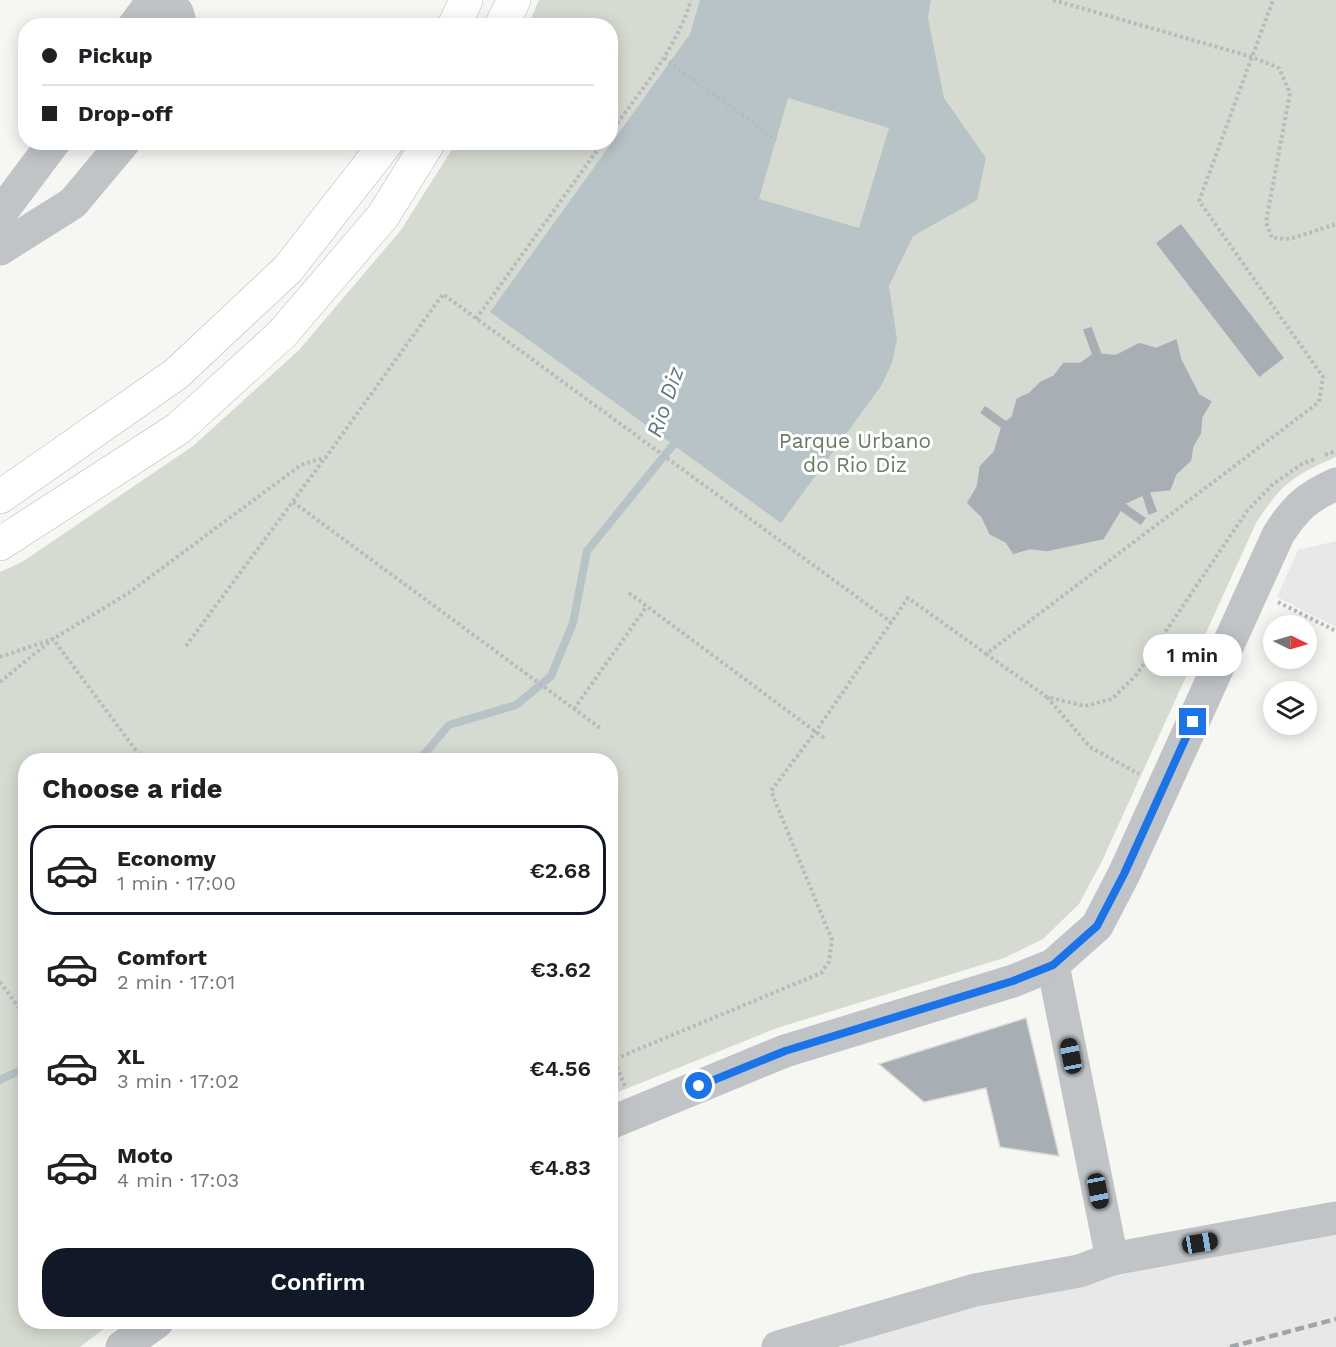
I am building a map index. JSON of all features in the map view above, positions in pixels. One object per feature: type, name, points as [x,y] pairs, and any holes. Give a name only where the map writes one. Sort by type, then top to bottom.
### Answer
[{"type":"highway","points":[[458,18],[466,0]]},
{"type":"highway","points":[[505,18],[514,0]]},
{"type":"highway","points":[[0,497],[177,374],[288,269],[381,150]]},
{"type":"highway","points":[[0,544],[179,428],[282,334],[383,216],[424,150]]},
{"type":"street","points":[[140,18],[145,11],[184,12]]},
{"type":"street","points":[[0,214],[48,150]]},
{"type":"street","points":[[0,249],[73,203],[117,150]]},
{"type":"street","points":[[623,1118],[785,1051],[1013,981],[1053,965],[1097,926],[1163,788],[1278,535],[1294,510],[1314,494],[1336,484]]},
{"type":"street","points":[[1053,965],[1112,1259]]},
{"type":"street","points":[[777,1347],[975,1290],[1079,1271],[1112,1259],[1336,1218]]},
{"type":"street","points":[[122,1347],[147,1329]]},
{"type":"path","points":[[618,122],[664,58],[683,27],[691,0]]},
{"type":"path","points":[[1053,0],[1252,57],[1279,68],[1290,93],[1266,222],[1272,238],[1290,238],[1336,224]]},
{"type":"path","points":[[986,654],[1318,402],[1323,377],[1199,201],[1273,0]]},
{"type":"path","points":[[664,58],[776,140]]},
{"type":"path","points":[[477,319],[597,150]]},
{"type":"path","points":[[186,646],[443,294],[891,622]]},
{"type":"path","points":[[1047,697],[1085,706],[1112,699],[1137,674],[1247,511],[1273,484],[1302,464],[1336,451]]},
{"type":"path","points":[[0,682],[53,639],[127,594],[300,465],[326,457]]},
{"type":"path","points":[[293,502],[600,728]]},
{"type":"path","points":[[1252,591],[1336,631]]},
{"type":"path","points":[[630,593],[824,738]]},
{"type":"path","points":[[618,1058],[821,973],[829,962],[832,940],[771,791],[816,731],[908,598],[1047,697],[1090,747],[1163,788]]},
{"type":"path","points":[[574,709],[647,606]]},
{"type":"path","points":[[0,657],[53,639]]},
{"type":"path","points":[[53,639],[138,753]]},
{"type":"path","points":[[0,982],[18,1006]]},
{"type":"path","points":[[618,1092],[623,1118]]},
{"type":"shaded area","points":[[1336,541],[1336,627],[1317,617],[1317,615],[1312,615],[1277,597],[1298,550]]},
{"type":"shaded area","points":[[1336,1226],[1336,1347],[842,1347],[841,1341],[990,1298]]},
{"type":"green space","name":"Parque Urbano do Rio Diz","points":[[539,0],[1336,0],[1336,457],[1309,469],[1290,482],[1273,499],[1256,523],[1102,861],[1079,904],[1043,939],[1004,958],[777,1028],[618,1092],[618,753],[18,753],[18,1329],[104,1329],[80,1347],[0,1347],[0,572],[22,562],[193,446],[299,350],[401,230],[452,150],[618,150],[618,18],[531,18]]},
{"type":"water","points":[[700,0],[931,0],[928,18],[944,98],[986,158],[977,200],[913,236],[889,286],[897,339],[892,363],[881,386],[781,523],[490,312],[607,150],[618,150],[618,134],[690,34]],"holes":[[[788,98],[889,128],[859,228],[759,199]]]},
{"type":"building","points":[[1181,223],[1285,358],[1259,378],[1155,243]]},
{"type":"building","points":[[1092,326],[1102,353],[1116,354],[1139,342],[1156,347],[1177,338],[1182,359],[1200,394],[1213,401],[1203,418],[1202,433],[1194,447],[1192,461],[1177,475],[1171,491],[1151,493],[1158,512],[1148,516],[1142,497],[1127,504],[1147,518],[1141,526],[1121,512],[1104,540],[1047,552],[1030,550],[1013,555],[1005,543],[989,535],[981,518],[966,503],[976,486],[979,466],[993,451],[1000,428],[979,413],[985,405],[1006,420],[1011,416],[1016,398],[1053,375],[1063,362],[1080,362],[1091,354],[1082,329]]},
{"type":"building","points":[[1026,1018],[1059,1156],[1000,1147],[986,1088],[924,1102],[879,1064]]},
{"type":"waterway","name":"Rio Diz","points":[[425,753],[449,725],[516,705],[551,676],[573,623],[587,551],[673,445],[676,436]]},
{"type":"waterway","name":"Rio Diz","points":[[0,1080],[18,1071]]},
{"type":"railway","points":[[1230,1347],[1336,1319]]},
{"type":"route","points":[[699,1086],[785,1051],[912,1010],[1013,981],[1053,965],[1097,926],[1124,874],[1193,722]]}]
